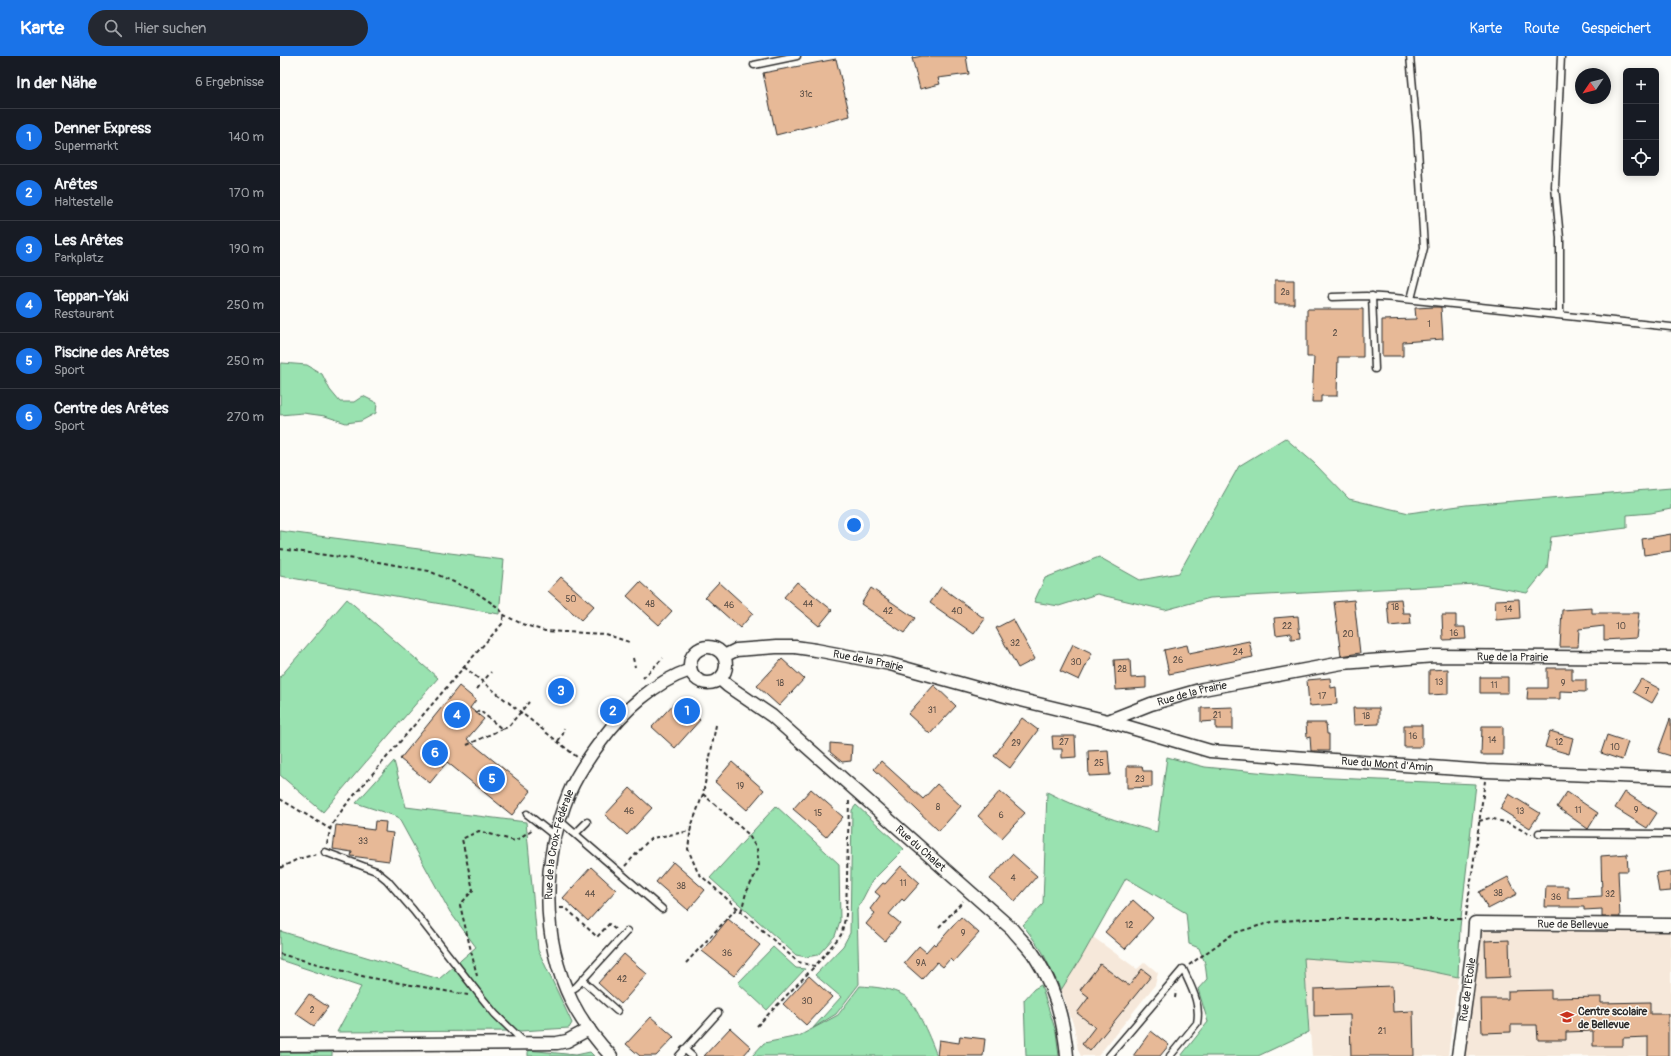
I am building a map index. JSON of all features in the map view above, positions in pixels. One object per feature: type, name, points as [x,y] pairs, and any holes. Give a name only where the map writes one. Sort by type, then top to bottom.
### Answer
[{"type":"street","name":"Rue de la Prairie","points":[[724,656],[736,650],[776,646],[816,650],[890,664],[1009,697],[1108,721],[1151,704],[1203,689],[1342,663],[1435,656],[1671,658]]},
{"type":"street","points":[[702,648],[717,649],[724,656],[726,668],[720,679],[715,683],[702,683],[693,676],[690,670],[690,665],[693,654],[702,648]]},
{"type":"street","name":"Rue de la Croix-Fédérale","points":[[611,1056],[579,1014],[568,992],[559,966],[550,922],[548,888],[551,858],[560,820],[570,791],[585,763],[612,727],[645,696],[677,676],[690,670]]},
{"type":"street","name":"Rue du Chalet","points":[[720,679],[772,716],[1012,930],[1034,954],[1049,981],[1065,1031],[1067,1056]]},
{"type":"street","name":"Rue du Mont d'Amin","points":[[1108,721],[1210,752],[1486,771],[1671,778]]},
{"type":"street","name":"Rue de Bellevue","points":[[1471,919],[1671,925]]},
{"type":"street","name":"Rue de l'Etoile","points":[[1458,1056],[1474,940],[1471,919]]},
{"type":"street","points":[[280,1045],[557,1043],[567,1041],[589,1029]]},
{"type":"lane","points":[[754,64],[797,56]]},
{"type":"lane","points":[[1410,56],[1417,132],[1424,248],[1411,299]]},
{"type":"lane","points":[[1560,315],[1560,238],[1555,187],[1561,56]]},
{"type":"lane","points":[[1372,296],[1375,369]]},
{"type":"lane","points":[[1332,297],[1372,296],[1411,299],[1671,327]]},
{"type":"lane","points":[[527,814],[556,837]]},
{"type":"lane","points":[[560,820],[662,908]]},
{"type":"lane","points":[[575,834],[587,822]]},
{"type":"lane","points":[[1539,833],[1671,834]]},
{"type":"lane","points":[[325,852],[376,871],[387,880],[413,910],[495,1014],[525,1043]]},
{"type":"lane","points":[[568,992],[576,987],[627,931]]},
{"type":"lane","points":[[1109,1056],[1183,969],[1197,1000],[1198,1018],[1197,1023],[1170,1056]]},
{"type":"lane","points":[[582,980],[617,1011]]},
{"type":"lane","points":[[679,1056],[718,1013]]},
{"type":"lane","points":[[684,1049],[692,1056]]},
{"type":"path","points":[[280,549],[378,562],[429,571],[474,591],[499,608],[504,615],[522,624],[545,630],[605,634],[629,642]]},
{"type":"path","points":[[280,868],[298,859],[325,852],[330,829],[345,806],[502,624],[504,615]]},
{"type":"path","points":[[633,658],[635,667]]},
{"type":"path","points":[[643,678],[663,658]]},
{"type":"path","points":[[464,667],[579,758]]},
{"type":"path","points":[[477,689],[491,672]]},
{"type":"path","points":[[467,745],[508,727],[529,702]]},
{"type":"path","points":[[476,713],[479,710],[502,729]]},
{"type":"path","points":[[716,725],[703,794],[690,831],[688,849],[698,873],[798,962],[815,966]]},
{"type":"path","points":[[558,741],[563,734],[564,728]]},
{"type":"path","points":[[757,1026],[815,966],[841,935],[846,915],[850,785]]},
{"type":"path","points":[[1183,969],[1234,933],[1272,922],[1306,919],[1471,919],[1479,821],[1484,787]]},
{"type":"path","points":[[703,794],[748,834],[757,849],[759,867],[746,893],[741,912]]},
{"type":"path","points":[[280,799],[330,829]]},
{"type":"path","points":[[1479,821],[1490,818],[1511,824],[1529,834],[1539,833]]},
{"type":"path","points":[[280,954],[366,977],[482,998],[460,905],[473,890],[462,839],[479,831],[515,841],[540,824]]},
{"type":"path","points":[[620,872],[652,838],[690,831]]},
{"type":"path","points":[[940,927],[970,893]]},
{"type":"path","points":[[564,908],[566,908],[597,937],[609,924],[622,936]]},
{"type":"path","points":[[686,963],[737,908]]},
{"type":"shaded area","name":"Centre scolaire de Bellevue","points":[[1475,923],[1671,925],[1671,1056],[1458,1056]]},
{"type":"shaded area","points":[[1093,937],[1137,969],[1145,962],[1158,973],[1155,985],[1098,1056],[1081,1056],[1078,1050],[1074,1026],[1061,990]]},
{"type":"shaded area","points":[[1304,958],[1401,965],[1458,977],[1448,1056],[1312,1056]]},
{"type":"green space","points":[[280,364],[307,365],[322,374],[330,390],[340,402],[354,402],[363,396],[377,403],[376,413],[361,421],[346,423],[325,416],[303,413],[280,415]]},
{"type":"green space","points":[[1285,438],[1314,463],[1349,499],[1409,513],[1466,505],[1671,488],[1671,509],[1651,513],[1627,515],[1627,528],[1551,537],[1547,568],[1527,593],[1477,584],[1210,598],[1165,610],[1097,594],[1059,606],[1034,602],[1045,578],[1099,557],[1140,580],[1179,573],[1239,466]]},
{"type":"green space","points":[[280,531],[504,560],[499,614],[280,576]]},
{"type":"green space","points":[[347,599],[438,678],[323,812],[280,775],[280,677]]},
{"type":"green space","points":[[1167,757],[1205,767],[1308,777],[1476,784],[1460,927],[1458,977],[1401,965],[1304,958],[1309,1032],[1258,1056],[1181,1056],[1208,1022],[1198,989],[1207,979],[1205,963],[1199,948],[1189,944],[1186,913],[1126,878],[1080,960],[1061,990],[1042,951],[1023,925],[1043,904],[1047,792],[1101,815],[1157,832]]},
{"type":"green space","points":[[394,761],[406,807],[526,822],[538,950],[572,1023],[569,1028],[520,1031],[337,1032],[361,987],[280,960],[280,931],[439,979],[476,947],[450,912],[398,817],[356,803]]},
{"type":"green space","points":[[856,805],[904,849],[872,881],[857,910],[859,984],[836,1014],[813,1028],[841,997],[815,975],[843,946],[850,933],[852,810]]},
{"type":"green space","points":[[776,806],[839,864],[840,921],[835,936],[818,955],[806,957],[796,955],[710,878]]},
{"type":"green space","points":[[773,947],[796,968],[805,969],[767,1010],[738,983]]},
{"type":"green space","points":[[1041,985],[1056,1032],[1059,1056],[1026,1056],[1024,1000],[1034,989]]},
{"type":"green space","points":[[860,986],[877,987],[900,993],[905,996],[914,1006],[919,1015],[937,1056],[752,1056],[764,1043],[799,1036],[838,1015]]},
{"type":"green space","points":[[528,1050],[576,1055],[590,1052],[594,1056],[528,1056]]},
{"type":"green space","points":[[280,1052],[332,1052],[332,1056],[280,1056]]},
{"type":"building","points":[[922,56],[966,56],[969,74],[938,78],[940,84],[920,89],[912,58]]},
{"type":"building","points":[[836,59],[850,116],[776,135],[763,73]]},
{"type":"building","points":[[1275,280],[1294,280],[1294,304],[1275,304]]},
{"type":"building","points":[[1441,307],[1443,339],[1403,342],[1403,356],[1382,356],[1382,320],[1416,319],[1415,308]]},
{"type":"building","points":[[1307,309],[1363,309],[1363,357],[1338,357],[1337,396],[1321,396],[1321,402],[1312,402],[1314,357],[1307,357]]},
{"type":"building","points":[[1671,534],[1671,551],[1644,555],[1642,539]]},
{"type":"building","points":[[561,577],[594,606],[581,620],[548,591]]},
{"type":"building","points":[[640,582],[672,611],[659,625],[627,596]]},
{"type":"building","points":[[719,582],[753,613],[740,628],[705,597]]},
{"type":"building","points":[[797,582],[832,610],[819,626],[784,597]]},
{"type":"building","points":[[941,587],[985,619],[974,634],[930,603]]},
{"type":"building","points":[[871,588],[915,618],[904,633],[861,604]]},
{"type":"building","points":[[1401,599],[1403,613],[1410,613],[1411,624],[1389,626],[1387,600]]},
{"type":"building","points":[[1519,599],[1520,618],[1496,620],[1495,600]]},
{"type":"building","points":[[1354,600],[1360,653],[1341,656],[1334,602]]},
{"type":"building","points":[[1592,608],[1592,613],[1639,613],[1636,638],[1604,640],[1604,626],[1579,629],[1578,647],[1560,647],[1562,610]]},
{"type":"building","points":[[1442,615],[1456,615],[1456,627],[1465,627],[1466,639],[1443,640]]},
{"type":"building","points":[[1298,616],[1300,638],[1291,639],[1291,633],[1276,635],[1274,618]]},
{"type":"building","points":[[1013,619],[1035,659],[1018,668],[996,628]]},
{"type":"building","points":[[1249,641],[1253,657],[1169,674],[1164,650],[1187,645],[1189,653]]},
{"type":"building","points":[[1073,644],[1092,653],[1079,680],[1060,671]]},
{"type":"building","points":[[782,659],[804,679],[779,706],[757,686]]},
{"type":"building","points":[[1130,659],[1131,678],[1146,677],[1146,688],[1116,690],[1114,660]]},
{"type":"building","points":[[1547,668],[1572,668],[1572,680],[1586,680],[1586,692],[1560,691],[1560,699],[1527,699],[1528,688],[1547,688]]},
{"type":"building","points":[[1448,669],[1448,694],[1429,695],[1429,670]]},
{"type":"building","points":[[1480,677],[1508,677],[1508,693],[1480,693]]},
{"type":"building","points":[[1330,678],[1331,688],[1336,687],[1337,704],[1309,706],[1307,680]]},
{"type":"building","points":[[1641,679],[1660,689],[1652,703],[1633,692]]},
{"type":"building","points":[[934,685],[956,706],[930,734],[908,714]]},
{"type":"building","points":[[459,686],[476,700],[470,708],[484,719],[467,739],[531,791],[512,815],[447,762],[430,783],[400,759]]},
{"type":"building","points":[[678,699],[700,720],[675,748],[652,727]]},
{"type":"building","points":[[1233,707],[1233,729],[1216,729],[1216,721],[1201,722],[1201,708]]},
{"type":"building","points":[[1353,708],[1379,708],[1379,724],[1354,725]]},
{"type":"building","points":[[1022,718],[1038,730],[1010,768],[994,756]]},
{"type":"building","points":[[1670,719],[1671,720],[1671,756],[1658,752]]},
{"type":"building","points":[[1306,723],[1326,723],[1327,734],[1329,734],[1329,751],[1311,751],[1310,737],[1307,738]]},
{"type":"building","points":[[1404,725],[1422,725],[1422,747],[1404,747]]},
{"type":"building","points":[[1482,726],[1503,726],[1503,755],[1481,755]]},
{"type":"building","points":[[1550,731],[1573,738],[1569,754],[1545,747]]},
{"type":"building","points":[[1607,735],[1628,742],[1622,760],[1601,753]]},
{"type":"building","points":[[1052,736],[1075,736],[1076,757],[1062,758],[1062,749],[1053,749]]},
{"type":"building","points":[[830,743],[852,745],[851,761],[842,762],[830,752]]},
{"type":"building","points":[[1108,750],[1110,775],[1089,776],[1088,751]]},
{"type":"building","points":[[881,761],[923,799],[937,784],[961,806],[939,831],[874,769]]},
{"type":"building","points":[[732,762],[764,790],[747,810],[715,782]]},
{"type":"building","points":[[1127,766],[1142,766],[1143,771],[1152,771],[1152,787],[1127,788]]},
{"type":"building","points":[[630,788],[652,808],[627,835],[605,815]]},
{"type":"building","points":[[811,789],[843,817],[826,837],[793,809]]},
{"type":"building","points":[[1000,791],[1025,813],[1002,838],[978,816]]},
{"type":"building","points":[[1567,792],[1598,813],[1588,829],[1557,807]]},
{"type":"building","points":[[1625,792],[1657,813],[1647,828],[1615,808]]},
{"type":"building","points":[[1509,794],[1540,813],[1530,828],[1500,809]]},
{"type":"building","points":[[375,821],[386,822],[385,832],[393,833],[389,861],[351,856],[352,852],[333,849],[336,825],[374,830]]},
{"type":"building","points":[[1012,854],[1037,876],[1015,901],[990,879]]},
{"type":"building","points":[[1627,854],[1628,871],[1618,871],[1620,917],[1602,917],[1602,909],[1584,910],[1584,907],[1545,907],[1546,886],[1568,886],[1568,898],[1602,896],[1601,856]]},
{"type":"building","points":[[673,862],[705,890],[688,910],[656,882]]},
{"type":"building","points":[[901,866],[920,883],[904,901],[902,899],[889,914],[900,923],[885,941],[866,924],[875,913],[870,909],[880,896],[875,892],[883,883],[885,884]]},
{"type":"building","points":[[591,867],[616,890],[588,921],[563,898]]},
{"type":"building","points":[[1671,871],[1671,891],[1659,892],[1656,873]]},
{"type":"building","points":[[1508,877],[1517,894],[1488,909],[1479,892]]},
{"type":"building","points":[[1133,900],[1153,918],[1125,949],[1105,932]]},
{"type":"building","points":[[961,917],[979,933],[953,962],[950,959],[943,967],[937,962],[922,979],[904,963],[919,946],[926,952],[934,943],[936,945]]},
{"type":"building","points":[[728,919],[760,945],[734,976],[702,951]]},
{"type":"building","points":[[1509,940],[1510,977],[1486,978],[1485,941]]},
{"type":"building","points":[[624,954],[647,974],[621,1004],[598,983]]},
{"type":"building","points":[[1100,964],[1129,986],[1142,969],[1151,976],[1090,1051],[1082,1044],[1095,1027],[1077,1013],[1089,997],[1080,990]]},
{"type":"building","points":[[809,976],[832,997],[806,1025],[783,1004]]},
{"type":"building","points":[[1392,986],[1393,1012],[1413,1011],[1414,1056],[1351,1056],[1350,1015],[1314,1016],[1314,989]]},
{"type":"building","points":[[1551,990],[1551,998],[1601,997],[1601,1003],[1650,1002],[1650,1014],[1668,1014],[1668,1056],[1648,1056],[1648,1037],[1623,1038],[1623,1046],[1593,1046],[1593,1031],[1566,1032],[1566,1040],[1538,1040],[1537,1025],[1511,1025],[1511,1032],[1482,1033],[1481,999],[1508,999],[1508,991]]},
{"type":"building","points":[[309,994],[328,1007],[314,1026],[295,1013]]},
{"type":"building","points":[[651,1017],[674,1037],[656,1056],[640,1056],[626,1044]]},
{"type":"building","points":[[730,1028],[751,1047],[743,1056],[704,1056]]},
{"type":"building","points":[[1151,1031],[1169,1045],[1160,1056],[1133,1056]]},
{"type":"building","points":[[960,1036],[985,1039],[983,1056],[937,1056],[939,1040],[959,1043]]},
{"type":"place","name":"Les Arêtes","points":[[561,691]]},
{"type":"place","name":"Arêtes","points":[[613,711]]},
{"type":"place","name":"Denner Express","points":[[687,711]]},
{"type":"place","name":"Teppan-Yaki","points":[[457,715]]},
{"type":"place","name":"Centre des Arêtes","points":[[435,753]]},
{"type":"place","name":"Piscine des Arêtes","points":[[492,779]]},
{"type":"place","name":"Centre scolaire de Bellevue","points":[[1567,1017]]}]
